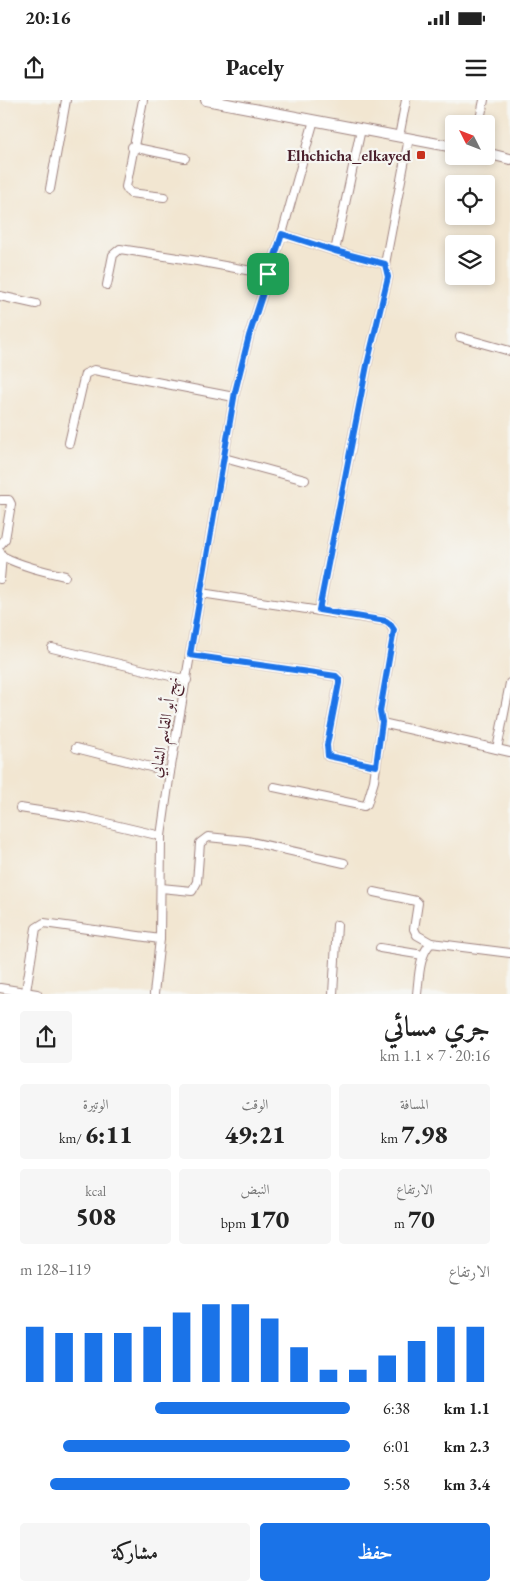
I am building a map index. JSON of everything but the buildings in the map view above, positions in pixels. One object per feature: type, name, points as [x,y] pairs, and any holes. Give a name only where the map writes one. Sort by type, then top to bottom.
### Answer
[{"type":"street","points":[[50,189],[66,100]]},
{"type":"street","points":[[143,100],[132,147],[126,190],[130,193],[164,197]]},
{"type":"street","points":[[206,100],[445,145]]},
{"type":"street","points":[[319,610],[367,365],[388,277],[385,264],[404,137],[406,100]]},
{"type":"street","points":[[481,115],[484,100]]},
{"type":"street","name":"نهج أبو القاسم الشابي","points":[[154,994],[160,939],[161,836],[170,772],[234,397],[249,336],[282,234],[314,120]]},
{"type":"street","points":[[335,251],[362,130]]},
{"type":"street","points":[[132,147],[185,158]]},
{"type":"street","points":[[495,155],[510,159]]},
{"type":"street","points":[[282,234],[335,251],[385,264]]},
{"type":"street","points":[[106,284],[113,255],[120,250],[268,274]]},
{"type":"street","points":[[0,296],[36,304]]},
{"type":"street","points":[[460,337],[510,351]]},
{"type":"street","points":[[69,443],[85,374],[94,370],[234,397]]},
{"type":"street","points":[[224,458],[305,480]]},
{"type":"street","points":[[0,545],[5,539],[11,504],[9,500],[1,500]]},
{"type":"street","points":[[0,579],[1,554],[15,562],[65,576]]},
{"type":"street","points":[[201,593],[386,621],[394,630],[380,711],[382,722],[369,801],[364,806],[274,787]]},
{"type":"street","points":[[52,648],[186,680]]},
{"type":"street","points":[[190,655],[336,676],[339,679],[339,683],[327,745],[328,756],[376,766]]},
{"type":"street","points":[[497,748],[510,683]]},
{"type":"street","points":[[382,722],[510,752]]},
{"type":"street","points":[[76,748],[170,772]]},
{"type":"street","points":[[20,808],[85,818],[161,836]]},
{"type":"street","points":[[161,888],[192,891],[197,882],[200,843],[208,837],[247,842],[344,864]]},
{"type":"street","points":[[374,892],[416,901],[418,903],[414,929],[417,935],[431,943],[510,953]]},
{"type":"street","points":[[26,991],[36,928],[44,923],[160,939]]},
{"type":"street","points":[[333,994],[337,925]]},
{"type":"street","points":[[417,994],[423,955],[431,943]]},
{"type":"street","points":[[380,948],[423,955]]},
{"type":"street","points":[[0,988],[37,994]]},
{"type":"place","name":"Elhchicha_elkayed","points":[[421,155]]},
{"type":"route","points":[[282,234],[335,251],[385,264],[388,277],[367,365],[319,610],[386,621],[394,630],[380,711],[382,722],[376,766],[328,756],[327,745],[339,683],[339,679],[336,676],[190,655],[235,392],[249,336],[268,274],[282,234]]}]
